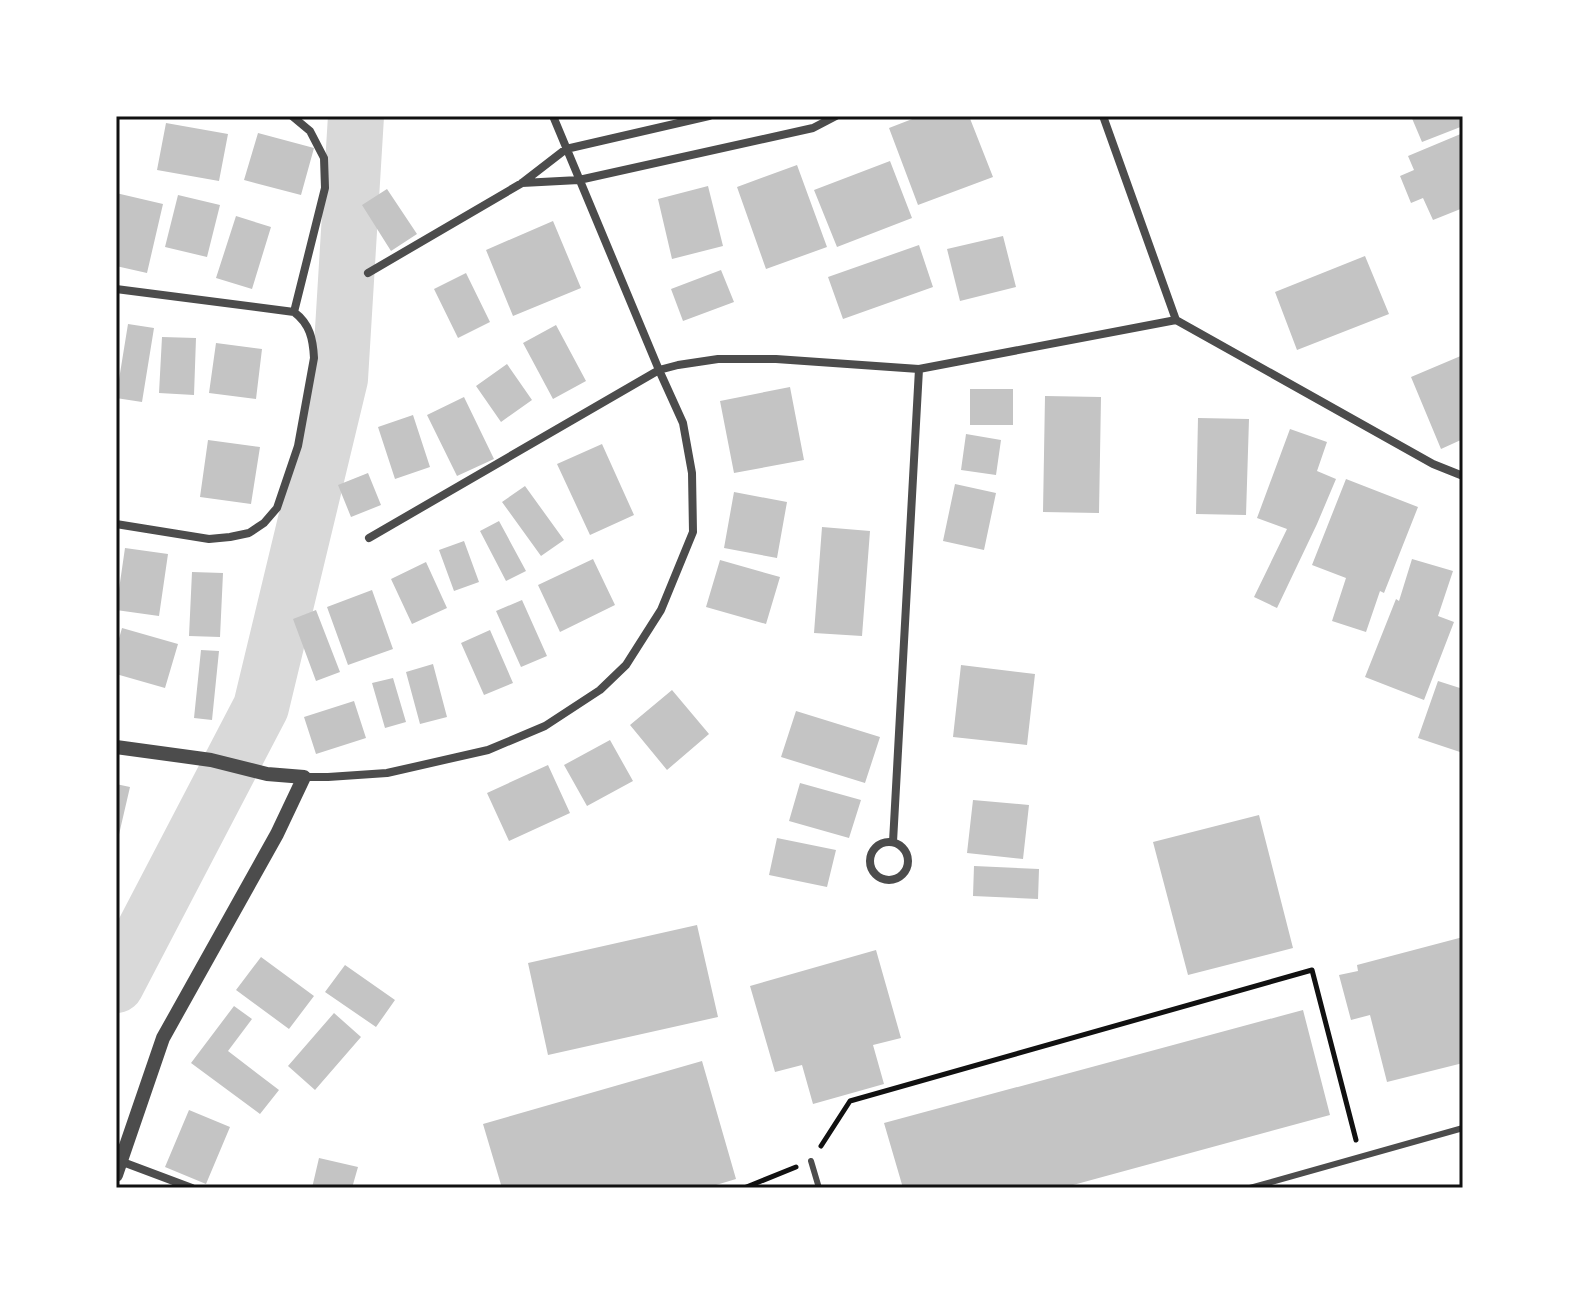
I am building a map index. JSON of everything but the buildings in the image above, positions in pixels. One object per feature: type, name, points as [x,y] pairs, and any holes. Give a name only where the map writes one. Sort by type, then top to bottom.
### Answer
[{"type":"street","points":[[292,116],[310,131],[324,158],[325,188],[294,312]]},
{"type":"street","points":[[116,747],[211,760],[267,774],[328,777],[387,773],[488,750],[545,726],[600,690],[626,665],[661,610],[693,532],[692,473],[683,423],[553,116]]},
{"type":"street","points":[[368,273],[522,183],[566,149],[709,116]]},
{"type":"street","points":[[522,183],[579,180],[813,128],[836,116]]},
{"type":"street","points":[[1103,116],[1176,320]]},
{"type":"street","points":[[116,289],[294,312],[309,328],[314,358],[298,446],[277,508],[264,523],[249,533],[209,539],[116,524]]},
{"type":"street","points":[[369,538],[659,370],[718,359],[776,359],[919,369],[1176,320],[1433,464],[1463,476]]},
{"type":"street","points":[[893,842],[919,369]]},
{"type":"street","points":[[192,1188],[118,1168],[163,1038],[277,834],[304,777]]},
{"type":"street","points":[[893,842],[906,852],[907,869],[894,879],[885,880],[872,870],[870,861],[877,847],[893,842]]},
{"type":"lane","points":[[1250,1188],[1463,1128]]},
{"type":"lane","points":[[811,1161],[819,1188]]},
{"type":"path","points":[[744,1188],[811,1161],[850,1101],[1312,970],[1360,1157]]},
{"type":"waterway","points":[[116,985],[261,707],[340,379],[356,116]]}]
